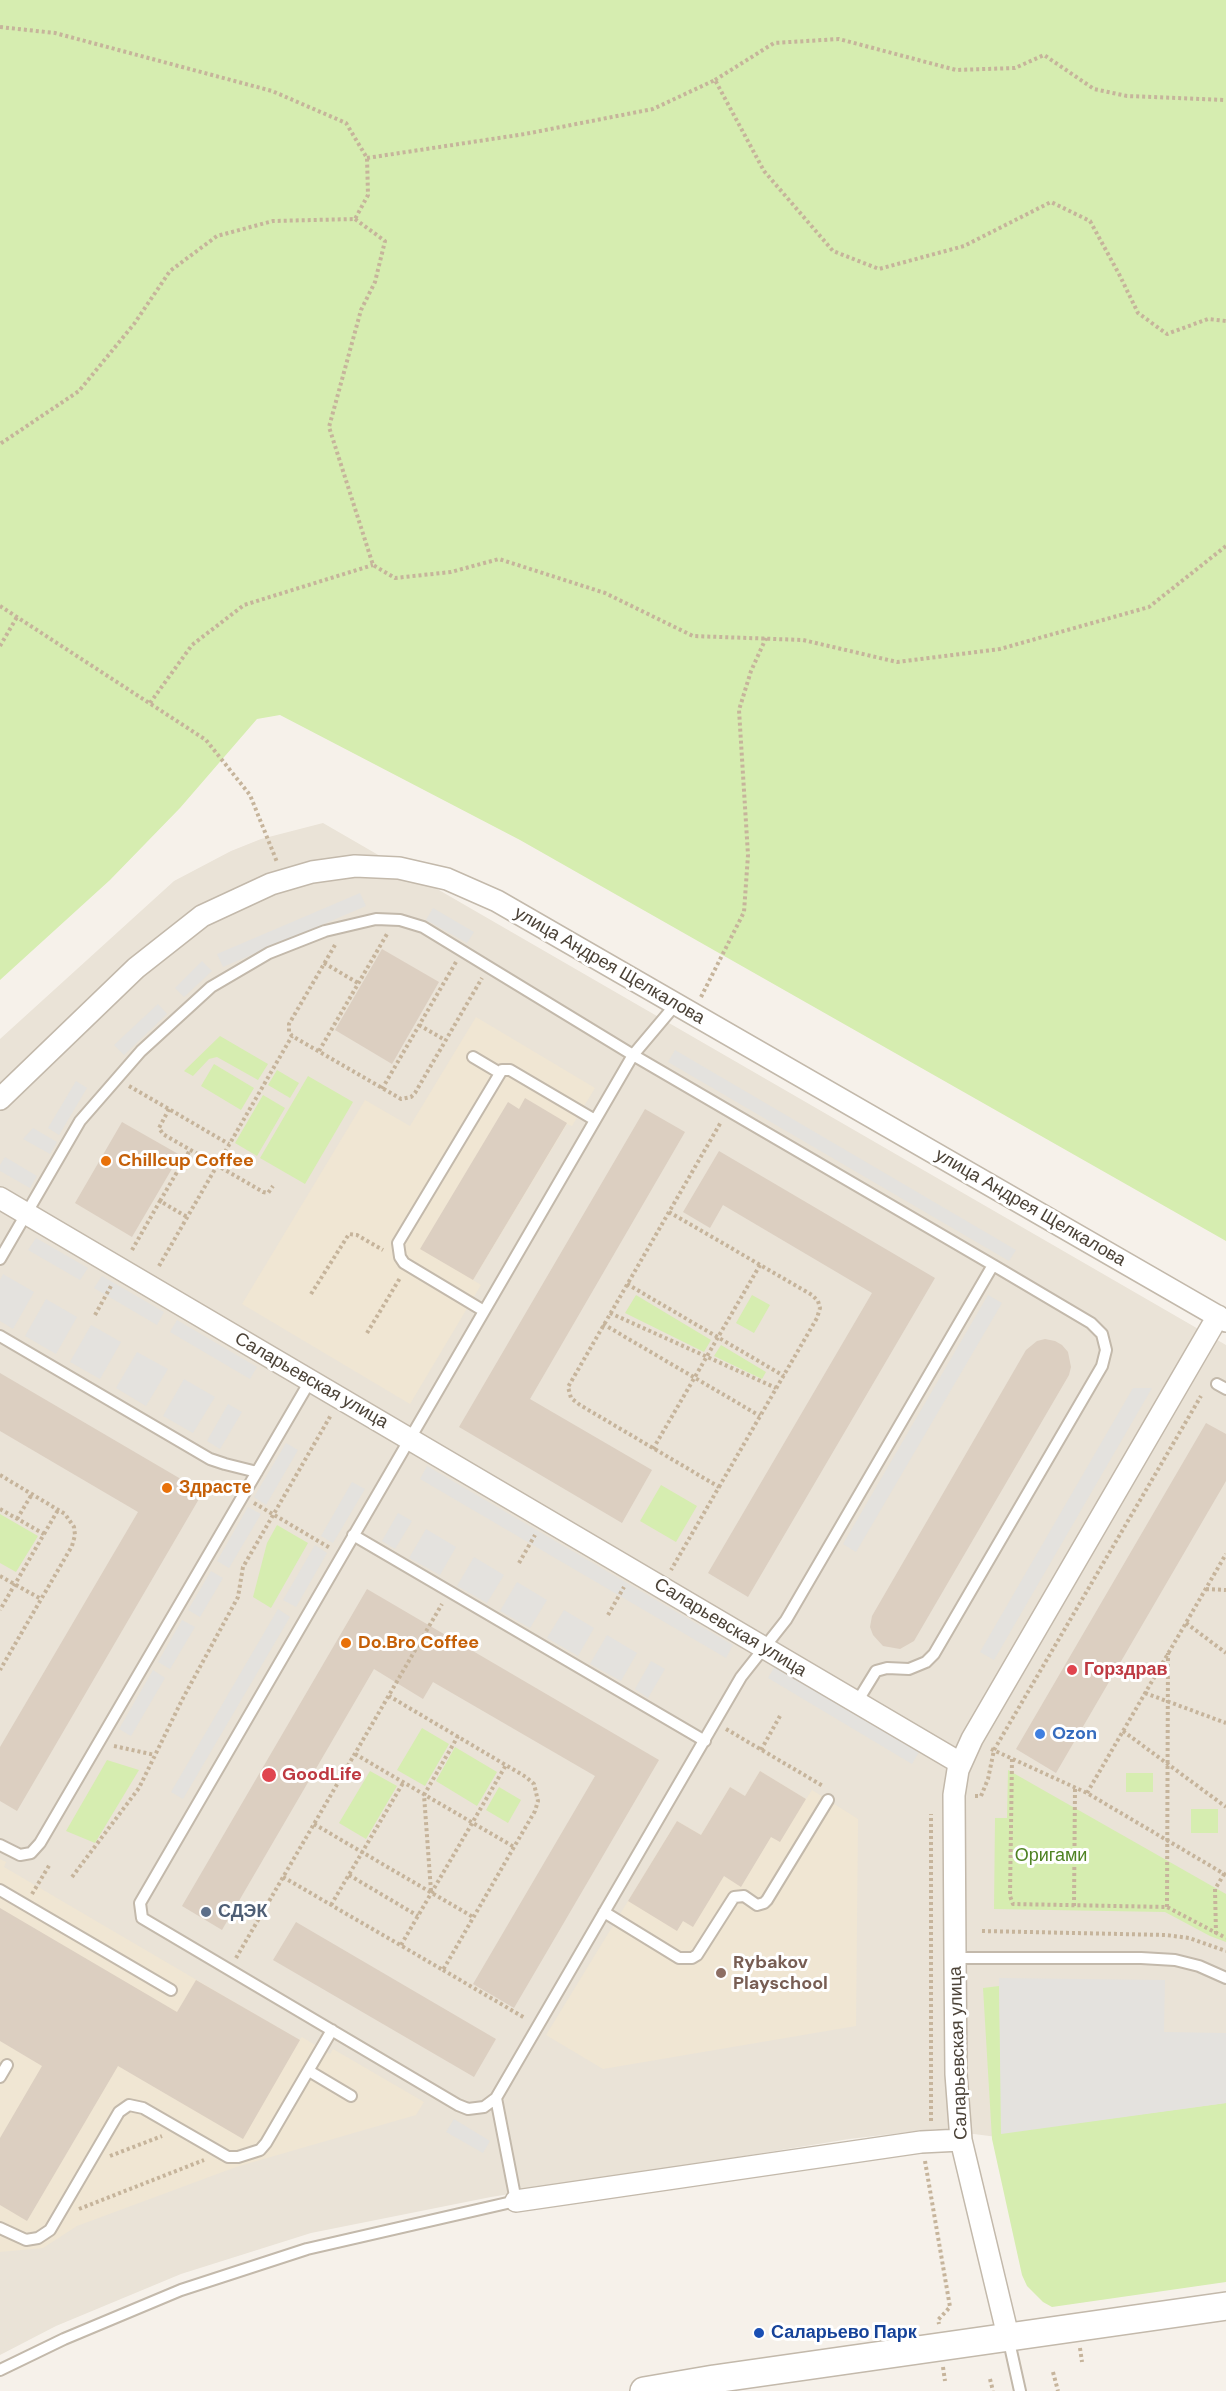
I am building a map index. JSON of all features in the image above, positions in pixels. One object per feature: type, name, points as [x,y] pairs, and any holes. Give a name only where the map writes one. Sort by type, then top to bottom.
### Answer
[{"type":"street","name":"улица Андрея Щелкалова","points":[[0,1099],[136,968],[202,916],[284,880],[312,872],[355,866],[399,868],[447,879],[497,901],[1222,1319]]},
{"type":"street","name":"Саларьевская улица","points":[[0,1198],[960,1763],[954,1795],[956,2074],[961,2140],[1008,2336]]},
{"type":"street","points":[[960,1763],[1222,1319]]},
{"type":"street","points":[[516,2201],[921,2142],[961,2140]]},
{"type":"street","points":[[644,2391],[1008,2336],[1226,2306]]},
{"type":"lane","points":[[0,1259],[80,1121],[115,1078],[141,1051],[211,987],[269,953],[325,931],[376,919],[395,920],[423,927],[633,1055],[1091,1323],[1102,1334],[1106,1350],[1102,1365],[934,1654],[926,1662],[909,1669],[887,1668],[876,1671],[856,1702]]},
{"type":"lane","points":[[684,1009],[633,1055],[140,1903],[142,1917],[458,2105],[476,2109],[484,2107],[496,2098],[741,1677],[786,1620],[993,1265]]},
{"type":"lane","points":[[473,1057],[500,1073]]},
{"type":"lane","points":[[484,1311],[406,1264],[400,1257],[398,1243],[502,1070],[510,1070],[595,1120]]},
{"type":"lane","points":[[0,1336],[210,1459],[257,1472]]},
{"type":"lane","points":[[0,1845],[20,1855],[31,1853],[40,1843],[310,1381]]},
{"type":"lane","points":[[353,1535],[705,1741]]},
{"type":"lane","points":[[604,1912],[680,1958],[692,1958],[698,1955],[734,1897],[744,1896],[757,1905],[767,1900],[828,1794]]},
{"type":"lane","points":[[0,1890],[171,1990]]},
{"type":"lane","points":[[955,1958],[1164,1959],[1199,1966],[1226,1978]]},
{"type":"lane","points":[[0,2228],[18,2238],[33,2240],[50,2230],[119,2112],[129,2105],[143,2108],[233,2158],[264,2147],[332,2030]]},
{"type":"lane","points":[[0,2077],[7,2065]]},
{"type":"lane","points":[[309,2071],[351,2096]]},
{"type":"lane","points":[[0,2370],[64,2338],[181,2290],[307,2249],[516,2201],[496,2098]]},
{"type":"lane","points":[[1008,2336],[1020,2391]]},
{"type":"path","points":[[0,27],[55,33],[272,91],[346,123],[367,158],[368,195],[355,219]]},
{"type":"path","points":[[367,158],[525,134],[653,109],[715,80],[774,43],[839,39],[956,70],[1015,68],[1044,55],[1094,89],[1126,96],[1226,100]]},
{"type":"path","points":[[715,80],[764,171],[833,251],[879,269],[964,246],[1051,202],[1090,221],[1138,313],[1167,334],[1208,319],[1226,321]]},
{"type":"path","points":[[0,444],[79,391],[134,324],[170,271],[217,236],[273,221],[355,219],[385,241],[375,282],[361,310],[329,427],[373,565],[395,578],[451,572],[499,559],[605,593],[693,636],[803,640],[897,662],[1000,649],[1149,607],[1226,546]]},
{"type":"path","points":[[150,703],[192,645],[244,605],[373,565]]},
{"type":"path","points":[[0,606],[206,740],[250,795],[284,880]]},
{"type":"path","points":[[0,646],[17,617]]},
{"type":"path","points":[[684,1009],[744,912],[748,855],[739,710],[751,671],[766,638]]},
{"type":"path","points":[[318,1051],[395,920]]},
{"type":"path","points":[[345,926],[289,1024],[289,1032],[292,1036],[401,1099],[411,1097],[488,967]]},
{"type":"path","points":[[382,1089],[462,951]]},
{"type":"path","points":[[324,963],[358,982]]},
{"type":"path","points":[[419,1025],[445,1040]]},
{"type":"path","points":[[159,1266],[292,1036]]},
{"type":"path","points":[[115,1078],[229,1144]]},
{"type":"path","points":[[169,1109],[160,1125],[160,1131],[266,1193],[273,1186]]},
{"type":"path","points":[[719,1487],[580,1405],[571,1398],[568,1387],[728,1110]]},
{"type":"path","points":[[132,1250],[190,1150]]},
{"type":"path","points":[[160,1201],[187,1217]]},
{"type":"path","points":[[669,1212],[812,1295],[818,1301],[820,1308],[817,1318],[679,1556]]},
{"type":"path","points":[[311,1294],[349,1234],[357,1234],[406,1264],[367,1333]]},
{"type":"path","points":[[653,1449],[760,1265]]},
{"type":"path","points":[[95,1314],[121,1269]]},
{"type":"path","points":[[627,1284],[784,1376]]},
{"type":"path","points":[[610,1313],[776,1388]]},
{"type":"path","points":[[603,1324],[760,1416]]},
{"type":"path","points":[[981,1796],[988,1779],[994,1750],[1201,1396]]},
{"type":"path","points":[[72,1877],[133,1798],[182,1700],[238,1597],[243,1567],[341,1399]]},
{"type":"path","points":[[0,1475],[70,1519],[75,1535],[72,1546],[1,1667]]},
{"type":"path","points":[[17,1519],[32,1494]]},
{"type":"path","points":[[243,1497],[341,1554]]},
{"type":"path","points":[[0,1509],[44,1534]]},
{"type":"path","points":[[0,1610],[58,1510]]},
{"type":"path","points":[[519,1563],[545,1519]]},
{"type":"path","points":[[1087,1793],[1226,1554]]},
{"type":"path","points":[[608,1615],[633,1571]]},
{"type":"path","points":[[0,1576],[41,1599]]},
{"type":"path","points":[[1205,1589],[1226,1590]]},
{"type":"path","points":[[244,1943],[450,1592]]},
{"type":"path","points":[[1186,1623],[1226,1653]]},
{"type":"path","points":[[1167,1907],[1168,1653]]},
{"type":"path","points":[[1145,1693],[1226,1723]]},
{"type":"path","points":[[389,1696],[526,1777],[534,1784],[538,1792],[535,1811],[443,1970]]},
{"type":"path","points":[[761,1750],[780,1716]]},
{"type":"path","points":[[715,1723],[828,1794]]},
{"type":"path","points":[[1123,1731],[1226,1807]]},
{"type":"path","points":[[431,1893],[423,1795],[458,1736]]},
{"type":"path","points":[[99,1743],[155,1755]]},
{"type":"path","points":[[994,1750],[1087,1793],[1225,1873],[1215,1889],[1216,1934]]},
{"type":"path","points":[[355,1754],[514,1847]]},
{"type":"path","points":[[1012,1759],[1011,1901],[1017,1905],[1167,1907],[1226,1938]]},
{"type":"path","points":[[401,1946],[506,1765]]},
{"type":"path","points":[[331,1905],[403,1783]]},
{"type":"path","points":[[1074,1906],[1075,1788]]},
{"type":"path","points":[[931,1804],[931,2123],[929,2127],[919,2128],[950,2307],[938,2320],[945,2381]]},
{"type":"path","points":[[314,1824],[473,1917]]},
{"type":"path","points":[[26,1905],[50,1864]]},
{"type":"path","points":[[349,1875],[418,1916]]},
{"type":"path","points":[[283,1877],[513,2011]]},
{"type":"path","points":[[982,1931],[1166,1935],[1189,1938],[1226,1951]]},
{"type":"path","points":[[88,2165],[180,2129]]},
{"type":"path","points":[[57,2218],[221,2153]]},
{"type":"path","points":[[1053,2372],[1058,2391]]},
{"type":"path","points":[[990,2379],[993,2391]]},
{"type":"shaded area","points":[[323,823],[1226,1345],[1226,2113],[1005,2138],[935,2129],[849,2139],[491,2197],[311,2233],[181,2274],[56,2326],[0,2355],[0,1039],[174,881],[231,851],[261,839]]},
{"type":"shaded area","points":[[360,893],[366,906],[223,967],[217,954]]},
{"type":"shaded area","points":[[433,908],[474,932],[467,943],[426,920]]},
{"type":"shaded area","points":[[202,961],[212,971],[184,997],[175,988]]},
{"type":"shaded area","points":[[158,1004],[167,1014],[124,1055],[114,1045]]},
{"type":"shaded area","points":[[476,1017],[595,1088],[572,1126],[567,1124],[473,1280],[481,1285],[410,1404],[242,1304],[365,1100],[410,1126]]},
{"type":"shaded area","points":[[675,1050],[1016,1250],[1009,1261],[668,1062]]},
{"type":"shaded area","points":[[76,1081],[87,1088],[59,1135],[48,1128]]},
{"type":"shaded area","points":[[33,1128],[57,1142],[50,1154],[23,1139]]},
{"type":"shaded area","points":[[5,1157],[37,1176],[30,1188],[0,1171],[0,1165]]},
{"type":"shaded area","points":[[36,1238],[88,1268],[80,1280],[28,1250]]},
{"type":"shaded area","points":[[3,1274],[34,1292],[13,1329],[0,1321],[0,1280]]},
{"type":"shaded area","points":[[102,1276],[164,1312],[157,1325],[94,1288]]},
{"type":"shaded area","points":[[988,1295],[1002,1303],[856,1552],[843,1544]]},
{"type":"shaded area","points":[[46,1299],[77,1317],[56,1354],[25,1336]]},
{"type":"shaded area","points":[[177,1320],[257,1367],[250,1379],[170,1332]]},
{"type":"shaded area","points":[[91,1325],[121,1342],[100,1379],[70,1362]]},
{"type":"shaded area","points":[[137,1352],[168,1369],[146,1406],[116,1388]]},
{"type":"shaded area","points":[[184,1379],[215,1397],[193,1433],[163,1416]]},
{"type":"shaded area","points":[[1133,1388],[1152,1388],[994,1660],[980,1652]]},
{"type":"shaded area","points":[[228,1404],[242,1412],[220,1449],[207,1441]]},
{"type":"shaded area","points":[[286,1443],[298,1450],[266,1505],[254,1497]]},
{"type":"shaded area","points":[[427,1466],[733,1645],[726,1658],[420,1479]]},
{"type":"shaded area","points":[[352,1482],[365,1489],[333,1543],[321,1536]]},
{"type":"shaded area","points":[[248,1507],[261,1514],[229,1568],[217,1561]]},
{"type":"shaded area","points":[[398,1513],[412,1521],[395,1549],[382,1541]]},
{"type":"shaded area","points":[[426,1529],[456,1547],[440,1575],[409,1558]]},
{"type":"shaded area","points":[[315,1545],[327,1553],[296,1607],[283,1600]]},
{"type":"shaded area","points":[[474,1557],[504,1575],[487,1603],[457,1586]]},
{"type":"shaded area","points":[[211,1571],[223,1578],[200,1617],[188,1610]]},
{"type":"shaded area","points":[[517,1582],[547,1600],[530,1628],[500,1611]]},
{"type":"shaded area","points":[[278,1609],[290,1617],[183,1799],[171,1792]]},
{"type":"shaded area","points":[[564,1610],[594,1628],[578,1656],[547,1638]]},
{"type":"shaded area","points":[[182,1620],[195,1627],[170,1669],[158,1662]]},
{"type":"shaded area","points":[[607,1635],[637,1653],[621,1681],[590,1664]]},
{"type":"shaded area","points":[[651,1661],[665,1669],[648,1698],[635,1689]]},
{"type":"shaded area","points":[[775,1666],[919,1752],[912,1764],[768,1678]]},
{"type":"shaded area","points":[[153,1670],[165,1678],[131,1736],[119,1729]]},
{"type":"shaded area","name":"Rybakov Playschool","points":[[760,1771],[806,1799],[812,1790],[858,1819],[856,2026],[603,2069],[546,2035],[677,1821],[701,1835],[730,1787],[745,1796]]},
{"type":"shaded area","points":[[0,1859],[6,1862],[4,1867],[299,2040],[302,2037],[330,2054],[333,2049],[424,2102],[416,2115],[236,2167],[77,2226],[43,2248],[0,2252]]},
{"type":"shaded area","points":[[999,1978],[1165,1980],[1164,2032],[1226,2033],[1226,2103],[1001,2134]]},
{"type":"shaded area","points":[[454,2119],[490,2141],[483,2153],[446,2132]]},
{"type":"green space","points":[[0,0],[1226,0],[1226,1241],[520,840],[280,715],[257,719],[180,808],[110,880],[0,980]]},
{"type":"green space","points":[[220,1036],[268,1064],[258,1080],[217,1057],[209,1059],[193,1076],[184,1071]]},
{"type":"green space","points":[[214,1064],[254,1088],[241,1110],[201,1086]]},
{"type":"green space","points":[[277,1070],[299,1083],[290,1098],[268,1085]]},
{"type":"green space","points":[[308,1076],[353,1102],[305,1184],[260,1158]]},
{"type":"green space","points":[[263,1095],[285,1108],[257,1156],[235,1143]]},
{"type":"green space","points":[[636,1295],[711,1340],[704,1352],[625,1313]]},
{"type":"green space","points":[[752,1295],[770,1305],[754,1333],[736,1323]]},
{"type":"green space","points":[[721,1345],[766,1372],[762,1379],[714,1356]]},
{"type":"green space","points":[[661,1485],[697,1506],[676,1542],[640,1521]]},
{"type":"green space","points":[[0,1514],[38,1536],[16,1572],[0,1563]]},
{"type":"green space","points":[[277,1525],[308,1543],[271,1608],[253,1597],[267,1543]]},
{"type":"green space","points":[[422,1728],[449,1744],[425,1786],[397,1770]]},
{"type":"green space","points":[[455,1747],[497,1772],[477,1806],[436,1781]]},
{"type":"green space","points":[[107,1760],[139,1770],[95,1843],[66,1831]]},
{"type":"green space","name":"Оригами","points":[[1008,1770],[1226,1894],[1226,1942],[1165,1912],[994,1909],[995,1818],[1007,1818]]},
{"type":"green space","points":[[370,1771],[397,1786],[366,1839],[339,1823]]},
{"type":"green space","points":[[1126,1773],[1153,1773],[1153,1792],[1126,1792]]},
{"type":"green space","points":[[499,1787],[521,1800],[508,1823],[486,1810]]},
{"type":"green space","points":[[1191,1809],[1218,1809],[1218,1833],[1191,1833]]},
{"type":"green space","points":[[999,1986],[1002,2133],[1226,2103],[1226,2282],[1052,2307],[1043,2302],[1027,2286],[1022,2275],[992,2139],[983,1988]]},
{"type":"building","points":[[382,949],[439,982],[392,1064],[335,1030]]},
{"type":"building","points":[[525,1098],[567,1123],[473,1280],[420,1249],[508,1102],[519,1109]]},
{"type":"building","points":[[645,1109],[685,1132],[530,1399],[652,1470],[622,1523],[459,1427]]},
{"type":"building","points":[[122,1122],[180,1155],[132,1237],[75,1203]]},
{"type":"building","points":[[719,1151],[935,1278],[748,1597],[708,1573],[872,1293],[723,1205],[710,1228],[683,1212]]},
{"type":"building","points":[[1045,1339],[1055,1341],[1068,1352],[1071,1367],[1069,1375],[914,1641],[900,1649],[883,1646],[873,1635],[870,1627],[872,1616],[1026,1350],[1037,1341]]},
{"type":"building","points":[[0,1373],[203,1492],[17,1811],[0,1801],[0,1747],[138,1512],[0,1431]]},
{"type":"building","points":[[1206,1423],[1226,1434],[1226,1481],[1056,1773],[1016,1749]]},
{"type":"building","points":[[367,1589],[659,1760],[514,2008],[473,1984],[595,1776],[433,1682],[423,1699],[374,1669],[222,1930],[182,1906]]},
{"type":"building","points":[[760,1771],[806,1799],[780,1842],[771,1837],[741,1887],[724,1876],[693,1927],[683,1921],[677,1931],[628,1901],[677,1821],[701,1835],[730,1787],[745,1796]]},
{"type":"building","points":[[0,1908],[177,2012],[196,1980],[300,2040],[243,2139],[118,2066],[27,2221],[0,2205],[0,2138],[42,2066],[0,2041]]},
{"type":"building","points":[[296,1922],[496,2039],[474,2077],[273,1960]]},
{"type":"place","name":"Chillcup Coffee","points":[[106,1161]]},
{"type":"place","name":"Здрасте","points":[[167,1488]]},
{"type":"place","name":"Do.Bro Coffee","points":[[346,1643]]},
{"type":"place","name":"Горздрав","points":[[1072,1670]]},
{"type":"place","name":"Ozon","points":[[1040,1734]]},
{"type":"place","name":"GoodLife","points":[[269,1775]]},
{"type":"place","name":"СДЭК","points":[[206,1912]]},
{"type":"place","name":"Rybakov Playschool","points":[[721,1973]]},
{"type":"place","name":"Саларьево Парк","points":[[759,2333]]}]
